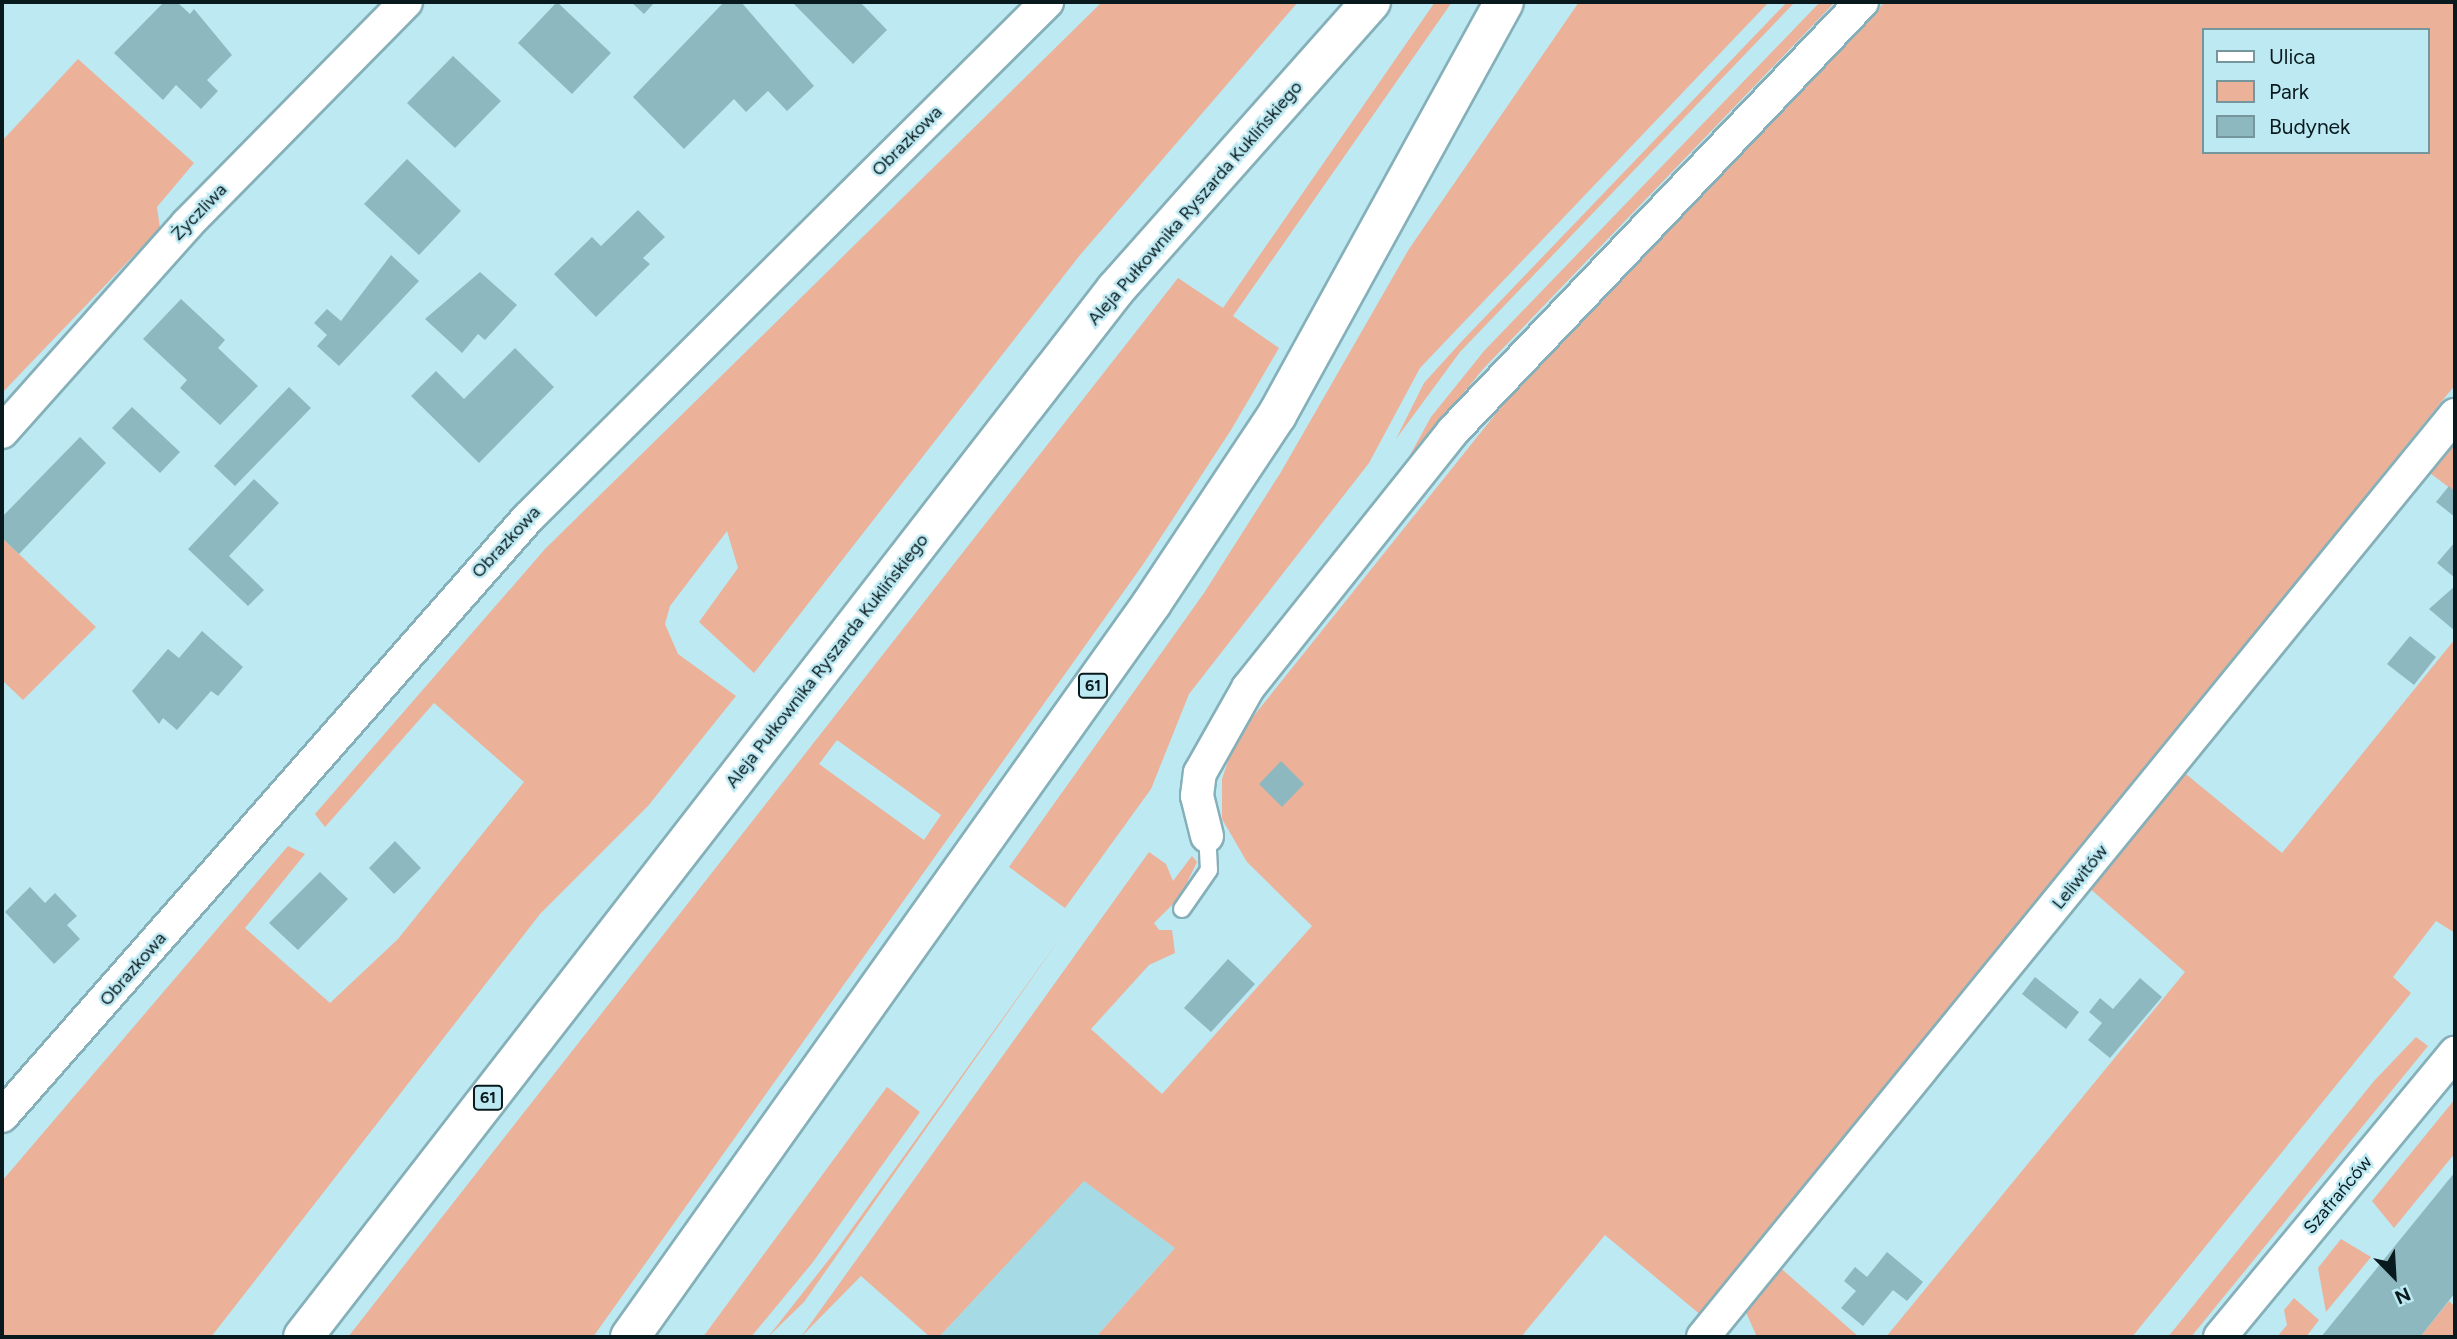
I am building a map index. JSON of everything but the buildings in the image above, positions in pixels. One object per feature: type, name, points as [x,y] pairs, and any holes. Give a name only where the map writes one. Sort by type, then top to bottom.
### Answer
[{"type":"main road","name":"Aleja Pułkownika Ryszarda Kuklińskiego","points":[[303,1337],[1116,289],[1371,2]]},
{"type":"main road","name":"61","points":[[630,1337],[1152,603],[1277,415],[1504,2]]},
{"type":"street","name":"Życzliwa","points":[[2,432],[187,224],[406,2]]},
{"type":"street","name":"Obrazkowa","points":[[2,1116],[528,518],[1047,2]]},
{"type":"street","points":[[1207,836],[1197,796],[1200,773],[1248,688],[1453,430],[1862,2]]},
{"type":"street","name":"Leliwitów","points":[[1703,1337],[2455,415]]},
{"type":"street","name":"Szafrańców","points":[[2220,1337],[2455,1053]]},
{"type":"lane","points":[[1182,909],[1209,870],[1207,836]]},
{"type":"shaded area","points":[[1084,1180],[1175,1248],[1096,1337],[939,1337]]},
{"type":"green space","points":[[1102,2],[1298,2],[1080,255],[754,673],[699,622],[738,568],[727,531],[670,606],[665,624],[678,654],[736,696],[648,806],[540,914],[211,1337],[2,1337],[2,1181],[288,846],[305,854],[245,928],[330,1003],[398,939],[524,782],[434,703],[325,827],[315,814],[545,549]]},
{"type":"green space","points":[[1435,2],[1452,2],[1233,316],[1279,348],[1231,430],[1144,563],[593,1337],[348,1337],[1178,278],[1223,308]],"holes":[[[837,740],[941,815],[924,840],[819,764]]]},
{"type":"green space","points":[[1579,2],[1769,2],[1420,368],[1369,463],[1189,694],[1151,789],[1065,908],[1009,867],[1204,593],[1281,472],[1409,249]]},
{"type":"green space","points":[[1787,2],[1795,2],[1460,352],[1396,439],[1424,383]]},
{"type":"green space","points":[[1820,2],[1835,2],[1484,368],[1405,464],[1431,417],[1484,351]]},
{"type":"green space","points":[[1885,2],[2455,2],[2455,385],[1702,1316],[1605,1235],[1521,1337],[1096,1337],[1175,1248],[1084,1181],[939,1337],[930,1337],[861,1276],[801,1337],[1149,852],[1166,864],[1173,881],[1192,856],[1197,862],[1180,897],[1154,923],[1159,930],[1172,930],[1175,953],[1149,965],[1091,1029],[1162,1094],[1312,926],[1247,862],[1222,819],[1222,779],[1236,738],[1530,371]]},
{"type":"green space","points":[[78,59],[194,163],[157,207],[160,228],[2,393],[2,141]]},
{"type":"green space","points":[[2455,434],[2455,492],[2426,470]]},
{"type":"green space","points":[[2,538],[96,627],[23,700],[2,680]]},
{"type":"green space","points":[[2455,639],[2455,933],[2436,921],[2393,977],[2411,993],[2132,1337],[1886,1337],[2185,972],[2087,886],[2181,770],[2282,853]]},
{"type":"green space","points":[[1061,937],[804,1302],[768,1337],[838,1248]]},
{"type":"green space","points":[[2416,1037],[2428,1046],[2191,1337],[2168,1337],[2374,1081]]},
{"type":"green space","points":[[887,1087],[920,1112],[813,1262],[751,1337],[703,1337]]},
{"type":"green space","points":[[2455,1099],[2455,1153],[2394,1228],[2372,1201]]},
{"type":"green space","points":[[2341,1239],[2371,1257],[2326,1312],[2318,1268]]},
{"type":"green space","points":[[1776,1264],[1859,1337],[1757,1337],[1744,1308]]},
{"type":"green space","points":[[2294,1298],[2319,1320],[2306,1337],[2277,1337],[2287,1325],[2284,1310]]},
{"type":"green space","points":[[2449,1301],[2455,1307],[2455,1337],[2420,1337]]}]
